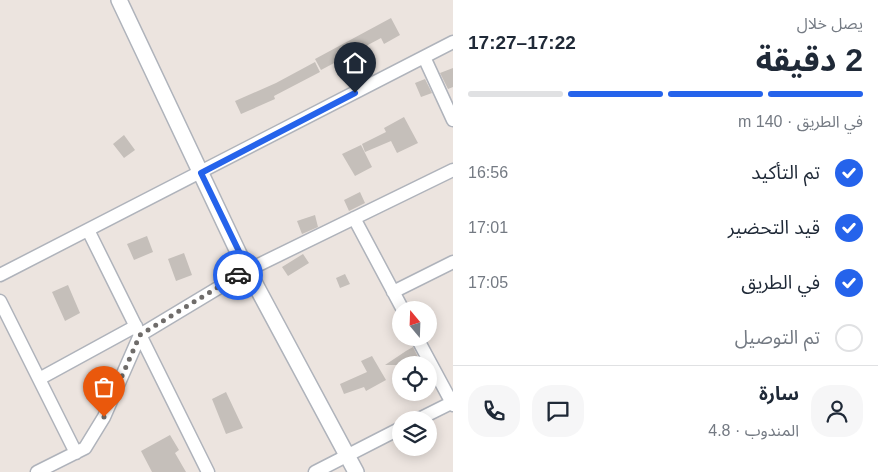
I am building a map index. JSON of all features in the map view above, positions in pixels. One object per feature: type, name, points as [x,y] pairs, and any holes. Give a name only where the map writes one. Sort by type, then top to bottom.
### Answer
[{"type":"street","points":[[119,0],[248,270],[356,472]]},
{"type":"street","points":[[0,276],[453,42]]},
{"type":"street","points":[[424,57],[453,120]]},
{"type":"street","points":[[39,378],[138,330],[248,270],[453,170]]},
{"type":"street","points":[[354,218],[398,301]]},
{"type":"street","points":[[88,230],[208,472]]},
{"type":"street","points":[[393,292],[453,262]]},
{"type":"street","points":[[0,301],[76,452]]},
{"type":"street","points":[[37,472],[86,448],[104,417],[138,330]]},
{"type":"street","points":[[421,346],[453,403],[436,411]]},
{"type":"street","points":[[315,472],[392,433]]},
{"type":"building","points":[[391,18],[400,35],[384,44],[381,38],[321,70],[315,59]]},
{"type":"building","points":[[315,62],[320,72],[274,96],[275,99],[241,114],[235,101],[276,83]]},
{"type":"building","points":[[453,68],[453,87],[448,89],[440,73]]},
{"type":"building","points":[[425,79],[432,93],[421,97],[415,83]]},
{"type":"building","points":[[404,117],[418,143],[397,153],[391,141],[365,152],[362,144],[386,132],[384,128]]},
{"type":"building","points":[[124,135],[135,150],[124,158],[113,144]]},
{"type":"building","points":[[361,145],[372,167],[355,176],[342,154]]},
{"type":"building","points":[[360,192],[365,203],[349,211],[344,200]]},
{"type":"building","points":[[315,215],[318,227],[302,234],[297,221]]},
{"type":"building","points":[[147,236],[153,252],[134,260],[127,244]]},
{"type":"building","points":[[184,253],[192,275],[176,281],[168,259]]},
{"type":"building","points":[[303,254],[309,263],[288,276],[282,267]]},
{"type":"building","points":[[345,274],[350,284],[340,288],[336,278]]},
{"type":"building","points":[[68,285],[80,313],[65,321],[52,292]]},
{"type":"building","points":[[413,347],[418,356],[398,356]]},
{"type":"building","points":[[372,356],[386,380],[366,391],[364,387],[344,394],[340,384],[367,372],[361,361]]},
{"type":"building","points":[[392,360],[392,365],[385,365]]},
{"type":"building","points":[[226,392],[243,428],[226,434],[212,399]]},
{"type":"building","points":[[170,435],[179,450],[175,453],[186,472],[152,472],[141,451]]},
{"type":"way so far","points":[[104,417],[140,335],[238,275]]},
{"type":"route","points":[[238,275],[248,270],[201,173],[355,93]]}]
